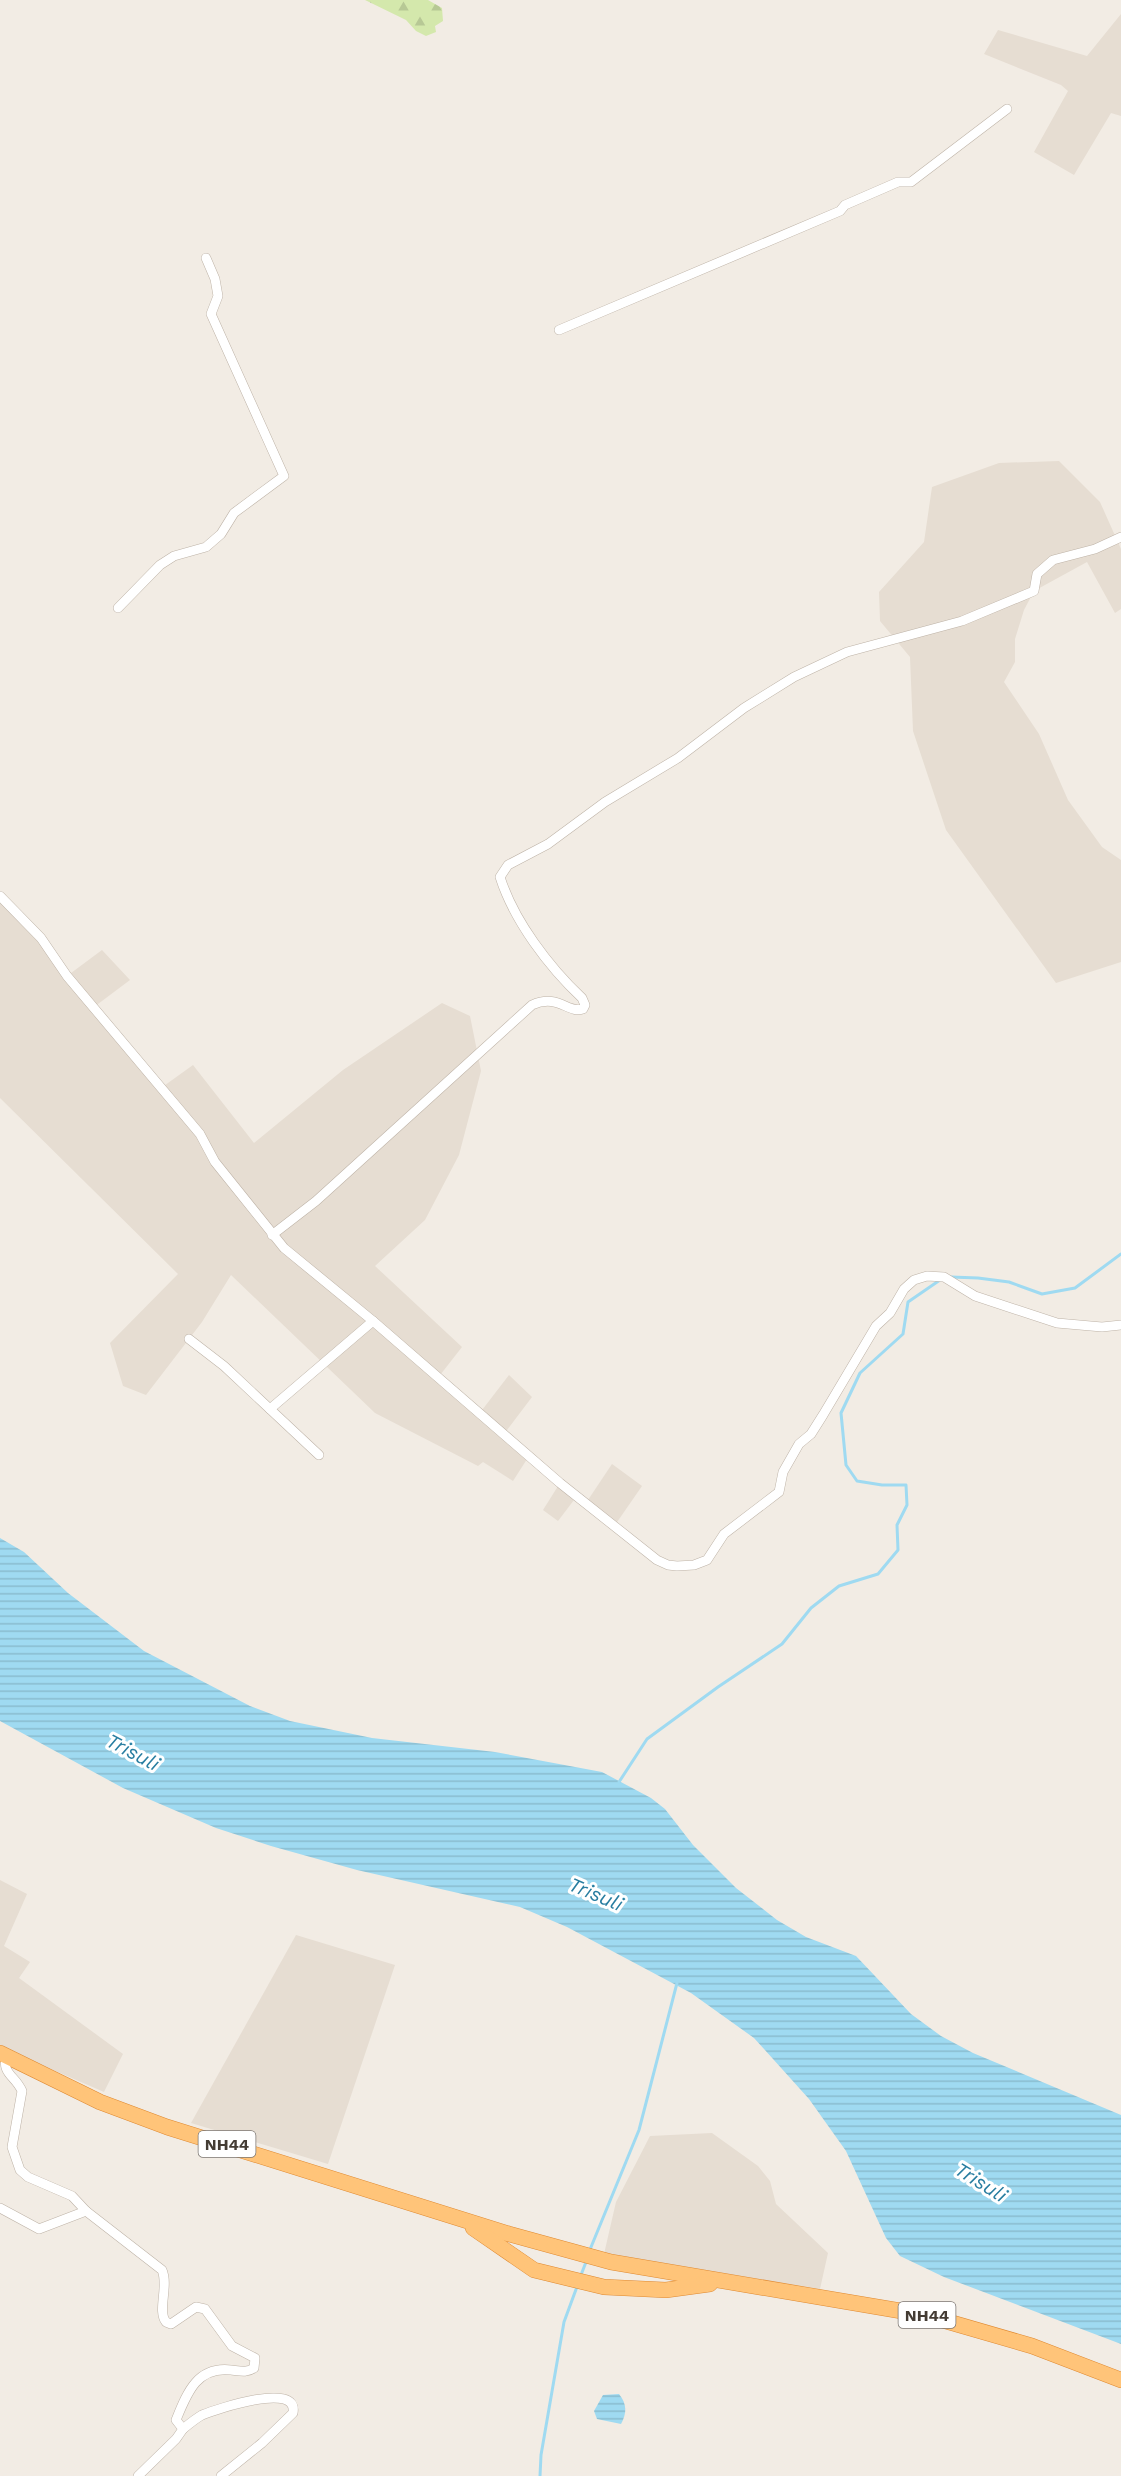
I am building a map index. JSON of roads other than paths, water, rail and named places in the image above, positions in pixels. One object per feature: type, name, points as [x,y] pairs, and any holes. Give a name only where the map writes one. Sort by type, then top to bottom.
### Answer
[{"type":"highway","name":"NH44","points":[[3,2054],[100,2102],[167,2127],[547,2245],[611,2262],[925,2315],[1032,2346],[1121,2380]]},
{"type":"highway","name":"NH44","points":[[460,2218],[534,2270],[604,2287],[666,2290],[725,2282]]},
{"type":"street","points":[[559,330],[840,211],[845,205],[898,182],[911,182],[1007,109]]},
{"type":"street","points":[[118,608],[160,565],[174,556],[206,547],[221,534],[234,513],[284,476],[211,314],[219,296],[206,258]]},
{"type":"street","points":[[272,1234],[316,1201],[532,1005],[548,1000],[562,1003],[576,1010],[583,1009],[585,1005],[582,998],[545,958],[512,906],[500,877],[508,865],[548,844],[605,802],[678,758],[744,708],[794,677],[847,652],[962,621],[998,608],[1034,591],[1037,574],[1053,560],[1095,549],[1121,537]]},
{"type":"street","points":[[0,896],[41,938],[67,976],[200,1134],[215,1162],[284,1248],[373,1321],[568,1489],[657,1560],[668,1565],[694,1565],[707,1560],[724,1534],[779,1492],[783,1472],[799,1444],[811,1434],[876,1326],[890,1313],[904,1289],[914,1280],[927,1275],[944,1277],[975,1296],[1057,1323],[1102,1327],[1121,1325]]},
{"type":"street","points":[[270,1409],[373,1321]]},
{"type":"street","points":[[189,1339],[224,1366],[319,1455]]},
{"type":"street","points":[[3,2054],[6,2071],[22,2091],[12,2147],[15,2161],[28,2177],[72,2196],[86,2211],[162,2270],[165,2278],[163,2318],[166,2322],[171,2324],[176,2322],[196,2307],[205,2308],[232,2346],[255,2358],[254,2368],[249,2371],[214,2370],[204,2373],[195,2381],[186,2395],[176,2420],[178,2426],[183,2429]]},
{"type":"street","points":[[0,2208],[39,2229],[86,2211]]},
{"type":"street","points":[[138,2476],[176,2439],[183,2429],[200,2416],[220,2408],[277,2397],[291,2400],[294,2407],[293,2413],[262,2443],[221,2476]]},
{"type":"water","name":"Trisuli","points":[[0,1538],[24,1552],[68,1593],[144,1651],[250,1706],[290,1721],[372,1738],[495,1752],[602,1772],[651,1798],[665,1809],[693,1845],[736,1888],[777,1920],[806,1937],[856,1956],[911,2014],[941,2036],[973,2053],[1121,2115],[1121,2344],[944,2277],[900,2256],[886,2238],[846,2151],[809,2099],[754,2038],[691,1993],[567,1927],[520,1907],[357,1870],[216,1828],[123,1788],[0,1721]]},
{"type":"water","points":[[619,2394],[624,2401],[625,2409],[621,2424],[597,2419],[594,2411],[603,2395]]},
{"type":"waterway","points":[[951,1277],[1009,1282],[1042,1294],[1075,1288],[1121,1254]]},
{"type":"waterway","points":[[619,1782],[647,1739],[782,1644],[811,1608],[839,1586],[878,1574],[898,1550],[897,1525],[907,1505],[906,1485],[882,1485],[857,1481],[846,1465],[841,1413],[860,1373],[903,1334],[908,1302],[940,1280]]},
{"type":"waterway","points":[[589,2252],[639,2130],[677,1983]]},
{"type":"waterway","points":[[581,2275],[586,2262]]},
{"type":"waterway","points":[[540,2476],[541,2455],[564,2322],[578,2284]]}]
